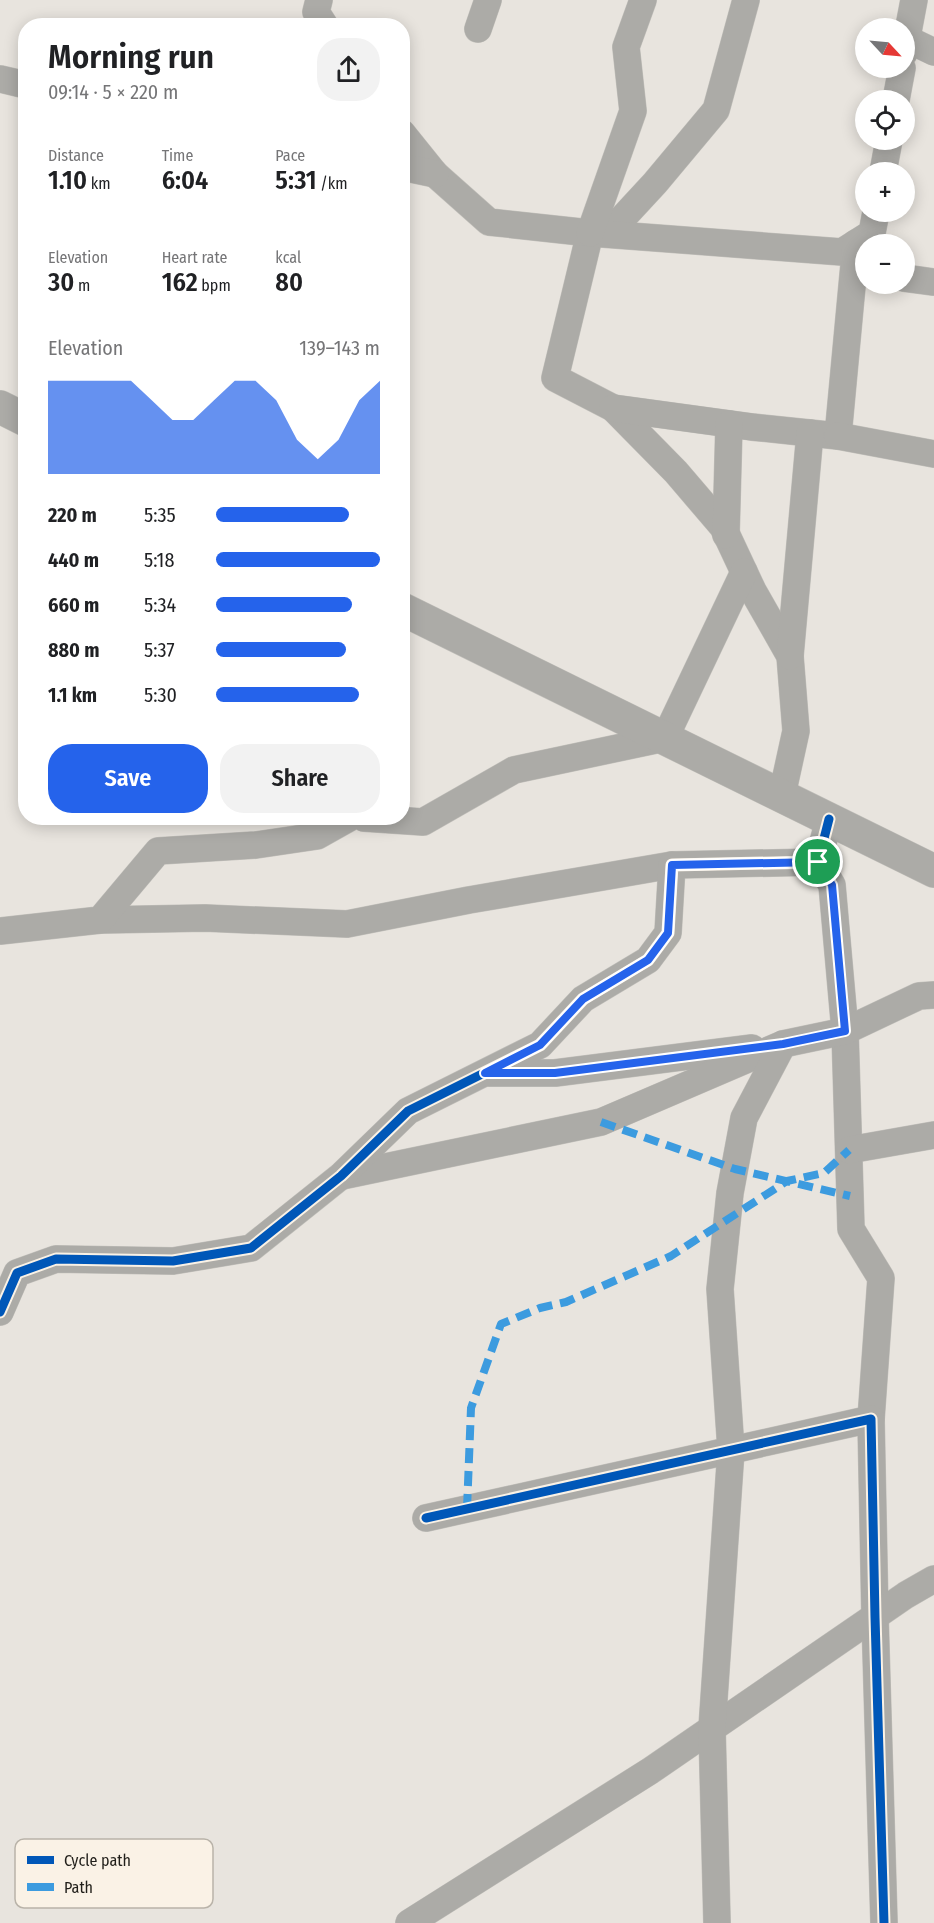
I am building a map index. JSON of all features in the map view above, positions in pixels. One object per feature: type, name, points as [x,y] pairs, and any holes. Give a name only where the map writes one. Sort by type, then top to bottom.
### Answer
[{"type":"street","points":[[320,0],[316,12],[320,18]]},
{"type":"street","points":[[478,29],[488,0]]},
{"type":"street","points":[[643,0],[626,47],[633,111],[590,233],[555,378],[613,408],[676,472],[723,527],[744,572],[790,656]]},
{"type":"street","points":[[590,233],[618,223],[716,110],[746,0]]},
{"type":"street","points":[[910,18],[913,0]]},
{"type":"street","points":[[915,48],[934,52]]},
{"type":"street","points":[[0,79],[18,83]]},
{"type":"street","points":[[410,143],[435,174],[489,222],[854,259]]},
{"type":"street","points":[[410,169],[435,174]]},
{"type":"street","points":[[838,436],[854,259],[872,233],[874,222]]},
{"type":"street","points":[[915,279],[934,282]]},
{"type":"street","points":[[0,407],[18,416]]},
{"type":"street","points":[[613,408],[838,436],[934,454]]},
{"type":"street","points":[[726,535],[729,424]]},
{"type":"street","points":[[782,795],[796,731],[790,656],[810,433]]},
{"type":"street","points":[[666,738],[744,572]]},
{"type":"street","points":[[410,613],[934,871]]},
{"type":"street","points":[[410,821],[423,822],[514,770],[666,738]]},
{"type":"street","points":[[829,819],[818,862],[832,885],[845,1031],[850,1229],[881,1278],[871,1419],[884,1923]]},
{"type":"street","points":[[100,920],[158,851],[256,845],[317,836],[337,825]]},
{"type":"street","points":[[0,931],[100,920],[205,918],[347,924],[469,900],[672,865],[818,862]]},
{"type":"street","points":[[0,1312],[17,1273],[56,1259],[173,1261],[250,1248],[341,1176],[408,1111],[540,1045],[583,999],[648,960],[668,933],[672,865]]},
{"type":"street","points":[[485,1073],[555,1073],[783,1044],[845,1031],[919,996],[934,995]]},
{"type":"street","points":[[341,1176],[601,1122],[783,1044]]},
{"type":"street","points":[[717,1923],[712,1728],[731,1450],[720,1289],[730,1193],[744,1118],[783,1044]]},
{"type":"street","points":[[849,1150],[934,1135]]},
{"type":"street","points":[[426,1518],[871,1419]]},
{"type":"street","points":[[410,1923],[650,1771],[934,1579]]},
{"type":"marked path","points":[[601,1122],[735,1169],[850,1196]]},
{"type":"marked path","points":[[467,1509],[471,1408],[501,1324],[540,1308],[566,1302],[671,1256],[787,1181],[824,1173],[849,1150]]},
{"type":"cycle path","points":[[0,1312],[17,1273],[56,1259],[173,1261],[251,1248],[341,1176],[408,1111],[540,1045],[583,999],[648,960],[668,933],[672,865],[818,862],[829,819]]},
{"type":"cycle path","points":[[426,1518],[871,1419],[884,1923]]},
{"type":"route","points":[[818,862],[832,885],[845,1031],[783,1044],[555,1073],[485,1073],[540,1045],[583,999],[648,960],[668,933],[672,865],[818,862]]}]
